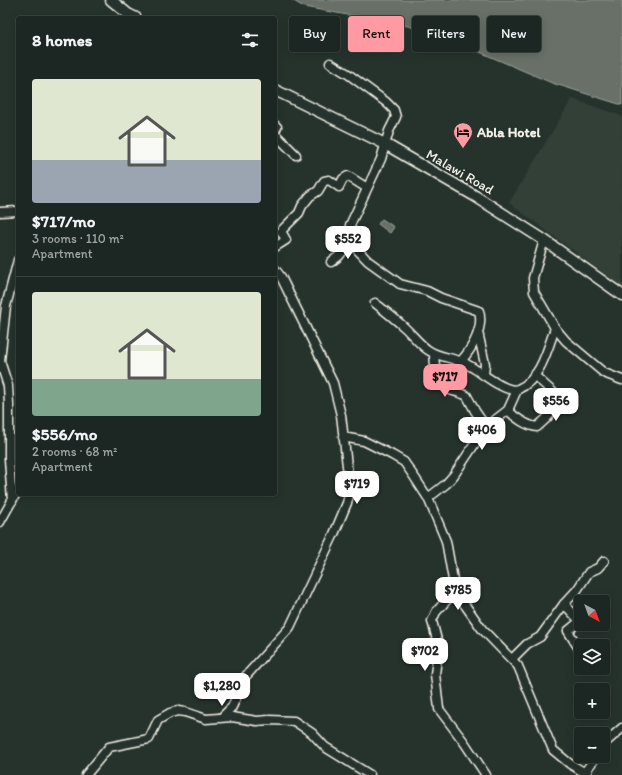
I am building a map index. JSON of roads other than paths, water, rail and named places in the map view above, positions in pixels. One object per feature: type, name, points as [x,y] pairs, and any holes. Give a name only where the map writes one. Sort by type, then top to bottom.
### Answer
[{"type":"main road","points":[[111,0],[132,16]]},
{"type":"main road","name":"Malawi Road","points":[[277,91],[385,144],[475,196],[544,240],[622,295]]},
{"type":"street","points":[[330,63],[371,90],[394,110],[396,118],[388,131],[381,159],[350,226],[352,233],[350,242],[339,256],[331,262]]},
{"type":"street","points":[[277,136],[296,155]]},
{"type":"street","points":[[277,246],[286,240],[281,232],[299,213],[302,206],[310,196],[318,191],[324,181],[329,180],[339,187],[343,179],[348,176],[367,188]]},
{"type":"street","points":[[0,212],[16,211]]},
{"type":"street","points":[[544,240],[537,264],[533,286],[534,292],[555,328],[566,341],[604,373],[622,380]]},
{"type":"street","points":[[350,242],[368,261],[400,284],[427,291],[441,298],[479,311],[478,332],[469,352],[461,361]]},
{"type":"street","points":[[12,501],[9,459],[8,386],[0,361],[6,306],[16,268]]},
{"type":"street","points":[[222,717],[232,707],[245,677],[290,627],[336,528],[347,503],[350,491],[341,415],[333,383],[277,272]]},
{"type":"street","points":[[376,303],[404,327],[425,348],[434,354],[461,361],[493,382],[509,389],[517,390]]},
{"type":"street","points":[[428,498],[446,484],[454,475],[486,427],[508,410],[517,390],[527,384],[543,363],[555,328]]},
{"type":"street","points":[[478,332],[485,364],[484,375]]},
{"type":"street","points":[[434,354],[436,370],[440,381],[449,390],[467,396],[486,427]]},
{"type":"street","points":[[508,410],[513,416],[533,427],[537,427],[558,403],[555,394],[534,375]]},
{"type":"street","points":[[343,437],[364,442],[404,462],[428,498],[446,541],[455,591],[482,629],[518,666],[553,750],[570,764],[587,775]]},
{"type":"street","points":[[0,522],[16,494]]},
{"type":"street","points":[[512,659],[527,644],[540,637],[564,604],[577,590],[589,572],[598,568],[604,561]]},
{"type":"street","points":[[455,591],[436,612],[432,621],[439,644],[435,674],[439,709],[466,744],[486,775]]},
{"type":"street","points":[[564,604],[580,622],[568,631],[574,641]]},
{"type":"street","points":[[86,775],[109,747],[149,739],[158,720],[170,713],[178,711],[206,719],[232,717],[257,721],[294,721],[312,733],[325,747],[370,775]]},
{"type":"street","points":[[610,738],[622,728]]},
{"type":"street","points":[[587,775],[587,769],[592,763]]},
{"type":"place","name":"Abla Hotel","points":[[463,149]]}]
